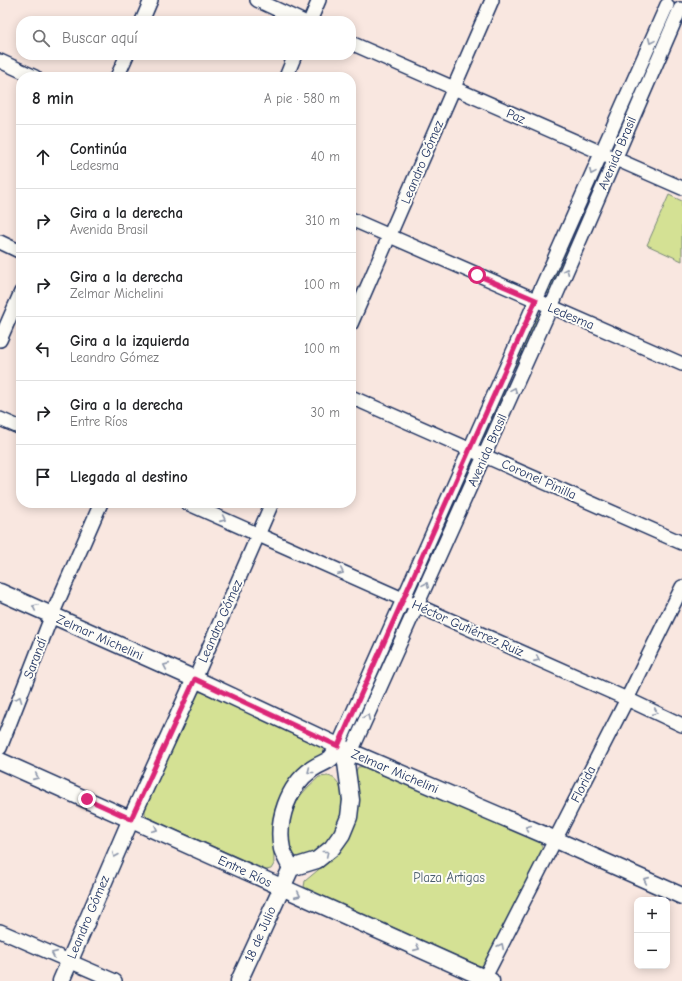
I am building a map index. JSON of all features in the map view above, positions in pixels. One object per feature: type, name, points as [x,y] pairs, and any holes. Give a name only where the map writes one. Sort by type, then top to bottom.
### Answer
[{"type":"street","points":[[144,16],[151,0]]},
{"type":"street","points":[[257,0],[291,16]]},
{"type":"street","points":[[312,16],[319,0]]},
{"type":"street","name":"Leandro Gómez","points":[[356,313],[492,0]]},
{"type":"street","points":[[664,2],[675,10],[681,9]]},
{"type":"street","name":"Avenida Brasil","points":[[664,2],[601,152],[403,599],[345,749],[351,800],[349,817],[342,834],[332,848],[317,860],[291,868],[282,849],[280,825],[287,802],[295,786],[311,770],[345,749],[417,606],[551,307],[681,9]]},
{"type":"street","name":"Paz","points":[[356,45],[682,188]]},
{"type":"street","points":[[119,72],[125,60]]},
{"type":"street","points":[[288,72],[293,60]]},
{"type":"street","points":[[0,61],[24,72]]},
{"type":"street","name":"Ledesma","points":[[356,221],[682,364]]},
{"type":"street","points":[[0,242],[16,250]]},
{"type":"street","points":[[0,340],[16,303]]},
{"type":"street","name":"Coronel Pinilla","points":[[356,399],[682,542]]},
{"type":"street","points":[[0,419],[16,426]]},
{"type":"street","name":"Sarandí","points":[[0,748],[52,615],[98,508]]},
{"type":"street","name":"Héctor Gutiérrez Ruiz","points":[[198,508],[627,699],[682,725]]},
{"type":"street","name":"Leandro Gómez","points":[[62,981],[69,961],[131,819],[195,679],[270,508]]},
{"type":"street","name":"Florida","points":[[486,980],[554,839],[627,699],[682,587]]},
{"type":"street","name":"Zelmar Michelini","points":[[0,592],[195,679],[345,749],[682,896]]},
{"type":"street","name":"Entre Ríos","points":[[0,761],[486,980]]},
{"type":"street","points":[[282,888],[291,868]]},
{"type":"street","name":"18 de Julio","points":[[239,981],[282,888]]},
{"type":"street","points":[[0,930],[115,981]]},
{"type":"green space","points":[[601,166],[605,169],[584,218],[580,218],[579,217]]},
{"type":"green space","points":[[669,195],[682,201],[682,261],[647,245]]},
{"type":"green space","points":[[568,241],[571,245],[550,293],[546,294],[545,293]]},
{"type":"green space","points":[[536,314],[539,318],[518,366],[514,367],[513,366]]},
{"type":"green space","points":[[502,390],[506,393],[485,442],[480,441]]},
{"type":"green space","points":[[469,465],[473,468],[451,517],[446,516]]},
{"type":"green space","points":[[436,540],[439,541],[416,592],[413,591]]},
{"type":"green space","points":[[403,613],[407,614],[384,665],[381,664]]},
{"type":"green space","points":[[199,692],[321,745],[324,750],[322,757],[287,787],[277,806],[273,821],[274,864],[271,869],[266,870],[147,817],[145,814],[145,810],[196,694]]},
{"type":"green space","name":"Plaza Artigas","points":[[370,766],[539,841],[542,846],[542,851],[485,963],[482,966],[304,887],[305,881],[336,855],[350,835],[358,811],[358,798],[354,779],[356,771],[358,767]]},
{"type":"green space","points":[[328,776],[336,780],[342,792],[342,805],[339,824],[331,838],[314,853],[303,858],[297,857],[289,848],[288,830],[290,816],[294,806],[309,786],[319,777]]},
{"type":"route","points":[[87,799],[131,819],[195,679],[338,746],[536,300],[477,275]]}]
